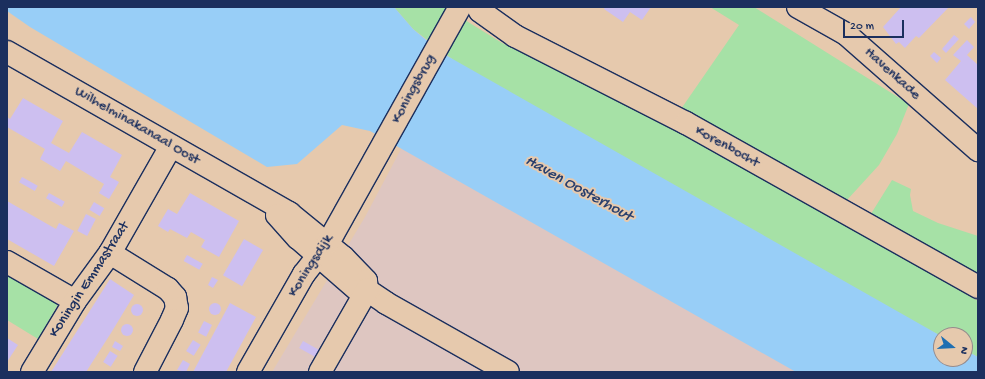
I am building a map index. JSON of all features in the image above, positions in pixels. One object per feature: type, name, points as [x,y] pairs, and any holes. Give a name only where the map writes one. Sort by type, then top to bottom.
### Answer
[{"type":"street","name":"Korenbocht","points":[[478,7],[480,11],[515,36],[686,123],[978,287]]},
{"type":"street","name":"Havenkade","points":[[798,7],[846,34],[978,150]]},
{"type":"street","name":"Koningsbrug","points":[[374,160],[457,13]]},
{"type":"street","name":"Wilhelminakanaal Oost","points":[[7,52],[266,201],[298,238],[323,250],[359,290],[367,290],[386,303],[508,372]]},
{"type":"street","name":"Koningin Emmastraat","points":[[32,372],[75,301],[110,253],[171,146]]},
{"type":"street","name":"Koningsdijk","points":[[248,372],[304,274],[323,250],[374,160]]},
{"type":"street","points":[[110,253],[168,289],[175,297],[177,308],[145,372]]},
{"type":"street","points":[[7,262],[75,301]]},
{"type":"street","points":[[320,372],[367,290]]},
{"type":"shaded area","points":[[417,119],[883,372],[272,372],[365,217]]},
{"type":"green space","points":[[394,7],[444,7],[502,43],[709,147],[978,301],[978,357],[973,354],[973,327],[933,327],[933,332],[929,330],[456,62],[413,29]]},
{"type":"green space","points":[[710,7],[754,7],[909,104],[897,134],[879,165],[847,200],[681,109],[739,25]]},
{"type":"green space","points":[[892,180],[911,189],[910,195],[913,211],[938,223],[978,236],[978,279],[869,217]]},
{"type":"green space","points":[[7,270],[60,301],[38,339],[7,320]]},
{"type":"water","name":"Haven Oosterhout","points":[[9,7],[394,7],[413,29],[442,53],[933,331],[933,367],[973,367],[973,354],[978,357],[978,372],[796,372],[370,131],[342,125],[297,164],[267,167],[30,27],[7,11]]},
{"type":"building","points":[[605,7],[651,7],[642,20],[630,12],[623,22],[604,9]]},
{"type":"building","points":[[901,7],[949,7],[919,38],[916,36],[905,48],[899,42],[896,44],[883,27]]},
{"type":"building","points":[[971,17],[975,22],[969,29],[964,24]]},
{"type":"building","points":[[954,35],[959,39],[946,53],[942,49]]},
{"type":"building","points":[[967,40],[974,47],[967,55],[978,65],[978,109],[945,80],[961,61],[953,55]]},
{"type":"building","points":[[934,52],[941,58],[937,63],[930,56]]},
{"type":"building","points":[[23,98],[63,121],[51,143],[69,153],[82,132],[122,155],[110,177],[119,182],[109,199],[99,193],[104,184],[66,161],[60,171],[40,159],[45,149],[7,127],[7,117],[10,119]]},
{"type":"building","points":[[22,177],[38,186],[35,191],[19,182]]},
{"type":"building","points":[[49,193],[65,202],[62,207],[46,198]]},
{"type":"building","points":[[190,193],[239,221],[219,257],[201,247],[205,240],[191,232],[187,238],[170,229],[168,232],[158,226],[168,209],[177,214]]},
{"type":"building","points":[[7,201],[56,229],[59,223],[74,231],[54,266],[7,239]]},
{"type":"building","points":[[94,202],[104,208],[100,216],[89,210]]},
{"type":"building","points":[[86,214],[96,219],[87,236],[77,231]]},
{"type":"building","points":[[244,239],[263,250],[242,286],[223,275]]},
{"type":"building","points":[[187,255],[203,264],[199,270],[184,261]]},
{"type":"building","points":[[212,277],[218,280],[213,288],[208,285]]},
{"type":"building","points":[[110,279],[134,295],[111,333],[86,372],[51,372]]},
{"type":"building","points":[[213,303],[217,303],[221,309],[217,315],[213,315],[209,311],[209,307]]},
{"type":"building","points":[[230,303],[256,317],[226,372],[193,372]]},
{"type":"building","points":[[135,304],[139,304],[143,310],[139,316],[135,316],[131,312],[131,308]]},
{"type":"building","points":[[204,321],[212,325],[206,337],[198,333]]},
{"type":"building","points":[[125,324],[129,324],[133,330],[129,336],[125,336],[121,332],[121,328]]},
{"type":"building","points":[[7,338],[18,345],[7,362]]},
{"type":"building","points":[[193,340],[201,345],[194,356],[186,351]]},
{"type":"building","points":[[115,341],[123,346],[120,351],[112,347]]},
{"type":"building","points":[[303,341],[319,350],[315,357],[299,348]]},
{"type":"building","points":[[110,351],[118,356],[111,367],[103,362]]},
{"type":"building","points":[[183,360],[190,364],[186,372],[177,370]]}]
